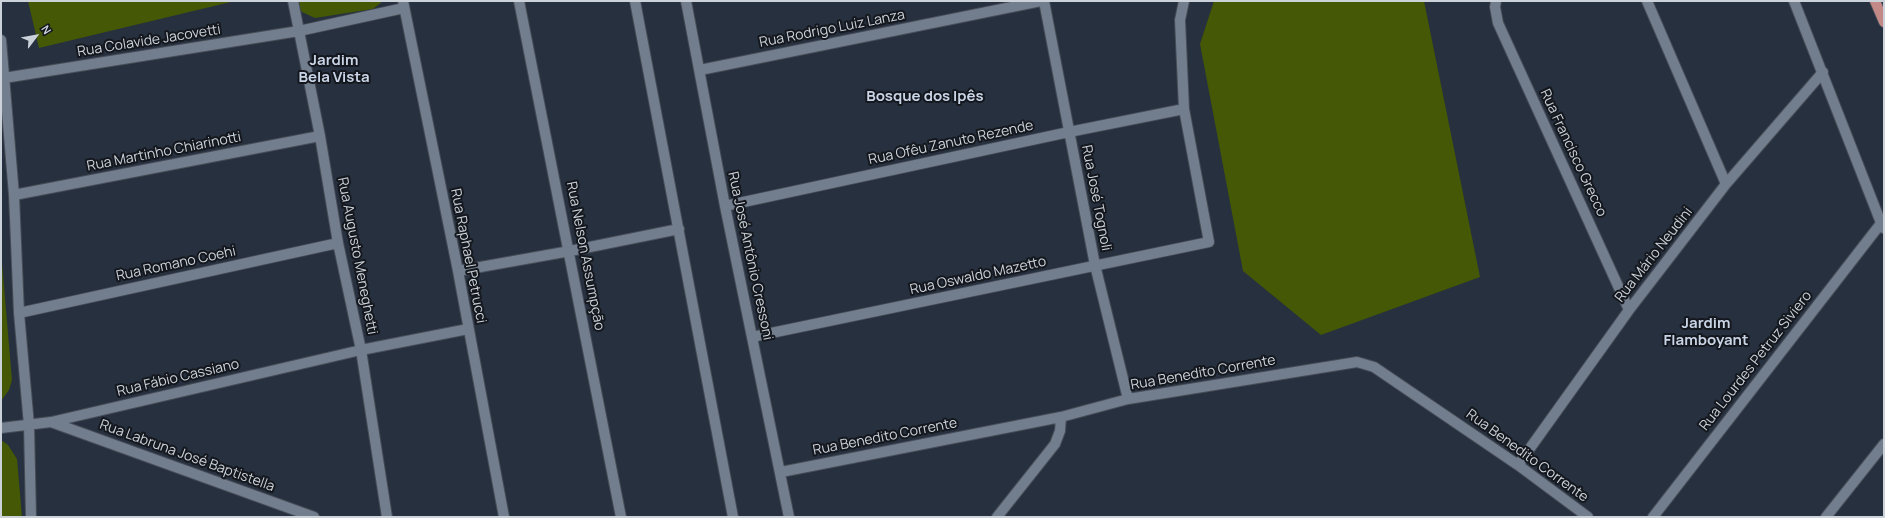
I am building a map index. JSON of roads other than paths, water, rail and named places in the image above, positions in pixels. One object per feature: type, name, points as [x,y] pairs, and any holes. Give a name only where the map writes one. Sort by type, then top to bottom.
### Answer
[{"type":"main road","points":[[1875,1],[1884,22]]},
{"type":"street","name":"Rua Augusto Meneghetti","points":[[292,1],[320,136],[338,243],[361,350],[387,517]]},
{"type":"street","name":"Rua Nelson Assumpção","points":[[519,1],[622,517]]},
{"type":"street","points":[[635,1],[733,517]]},
{"type":"street","name":"Rua José Antônio Cressoni","points":[[686,1],[725,206],[781,472],[789,517]]},
{"type":"street","name":"Rua Rodrigo Luiz Lanza","points":[[700,70],[1042,1]]},
{"type":"street","name":"Rua José Tognoli","points":[[1042,1],[1096,265],[1128,399]]},
{"type":"street","points":[[1184,1],[1180,20],[1184,109]]},
{"type":"street","points":[[1647,1],[1726,184]]},
{"type":"street","points":[[1794,1],[1883,226]]},
{"type":"street","name":"Rua Francisco Grecco","points":[[1495,4],[1498,23],[1629,310]]},
{"type":"street","name":"Rua Colavide Jacovetti","points":[[4,78],[299,31],[404,5]]},
{"type":"street","name":"Rua Raphael Petrucci","points":[[404,5],[458,271],[504,517]]},
{"type":"street","points":[[1,40],[14,195],[19,313],[29,426],[31,517]]},
{"type":"street","name":"Rua Mário Neudini","points":[[1518,465],[1629,310],[1726,184],[1823,72]]},
{"type":"street","name":"Rua Ofêu Zanuto Rezende","points":[[725,206],[1068,132],[1184,109]]},
{"type":"street","name":"Rua Oswaldo Mazetto","points":[[752,337],[1209,242],[1184,109]]},
{"type":"street","name":"Rua Martinho Chiarinotti","points":[[14,195],[320,136]]},
{"type":"street","name":"Rua Lourdes Petruz Siviero","points":[[1653,517],[1883,226]]},
{"type":"street","points":[[458,271],[570,251],[679,229]]},
{"type":"street","name":"Rua Romano Coehi","points":[[19,313],[338,243]]},
{"type":"street","name":"Rua Fábio Cassiano","points":[[1,428],[29,426],[51,422],[361,350],[468,329]]},
{"type":"street","name":"Rua Benedito Corrente","points":[[781,472],[1061,417],[1128,399],[1356,362],[1374,367],[1518,465],[1588,517]]},
{"type":"street","points":[[997,517],[1055,444],[1060,431],[1061,417]]},
{"type":"street","name":"Rua Labruna José Baptistella","points":[[51,422],[314,517]]},
{"type":"street","points":[[1826,517],[1884,444]]},
{"type":"district","name":"Jardim Bela Vista","points":[[334,70]]},
{"type":"district","name":"Bosque dos Ipês","points":[[925,97]]},
{"type":"district","name":"Jardim Flamboyant","points":[[1706,332]]}]
